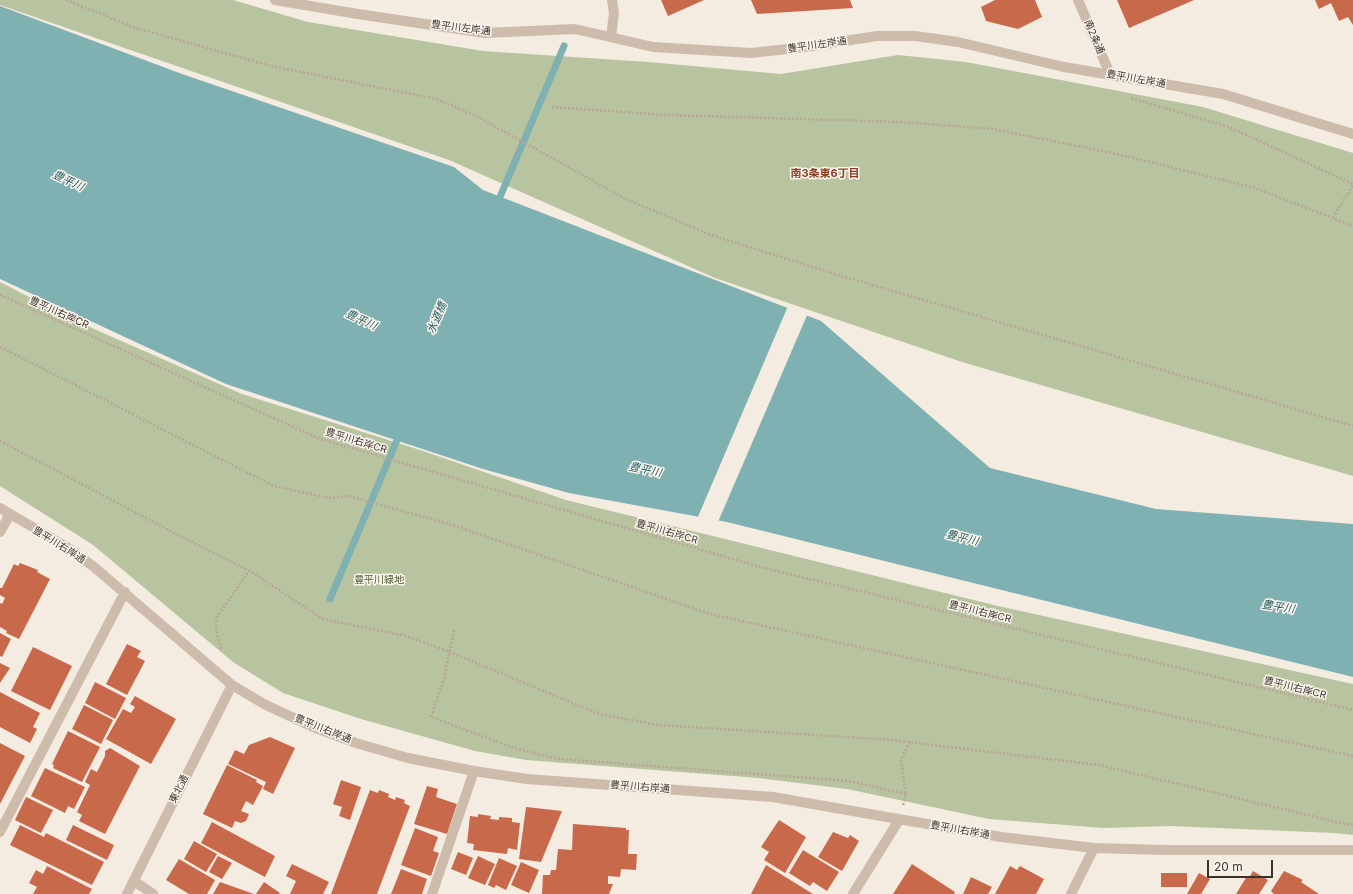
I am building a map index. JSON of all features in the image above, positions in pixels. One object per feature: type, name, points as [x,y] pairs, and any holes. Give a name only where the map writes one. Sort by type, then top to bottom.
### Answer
[{"type":"street","name":"豊平川左岸通","points":[[275,0],[485,33],[575,29],[653,47],[752,53],[806,47],[877,36],[915,36],[958,42],[1064,67],[1223,94],[1353,134]]},
{"type":"street","points":[[612,0],[614,12],[612,37]]},
{"type":"street","name":"南2条通","points":[[1078,0],[1110,74]]},
{"type":"street","name":"豊平川右岸通","points":[[0,508],[70,549],[125,592],[232,684],[264,704],[314,727],[356,743],[408,758],[474,772],[527,779],[773,798],[1001,837],[1094,848],[1166,850],[1353,850]]},
{"type":"street","points":[[0,532],[10,514]]},
{"type":"street","points":[[0,832],[125,592]]},
{"type":"street","name":"東北通","points":[[127,894],[232,684]]},
{"type":"street","points":[[432,894],[474,772]]},
{"type":"street","points":[[853,894],[899,820]]},
{"type":"street","points":[[1071,894],[1094,848]]},
{"type":"street","points":[[134,881],[153,894]]},
{"type":"path","points":[[66,0],[133,27],[271,66],[364,86],[437,99],[478,117],[626,199],[708,234],[835,274],[1353,426]]},
{"type":"path","points":[[1131,98],[1229,127],[1353,185],[1333,218]]},
{"type":"path","points":[[552,107],[666,115],[901,122],[993,129],[1117,154],[1255,188],[1353,226]]},
{"type":"path","name":"豊平川右岸CR","points":[[0,295],[320,439],[760,567],[1353,710]]},
{"type":"path","points":[[0,347],[274,486],[329,498],[348,496],[450,524],[710,614],[1353,756]]},
{"type":"path","points":[[0,441],[250,571],[323,619],[406,636],[450,652],[599,714],[658,725],[754,730],[910,742],[1098,765],[1349,825],[1353,824]]},
{"type":"path","points":[[221,650],[216,630],[217,617],[250,571]]},
{"type":"path","points":[[454,630],[444,678],[431,717],[514,748],[559,759],[849,781],[906,794]]},
{"type":"path","points":[[899,820],[906,794],[901,759],[910,742]]},
{"type":"green space","points":[[0,0],[233,0],[308,22],[483,51],[648,62],[781,74],[898,55],[966,62],[1203,107],[1353,153],[1353,476],[962,362],[715,278],[449,160],[0,5]]},
{"type":"green space","name":"豊平川緑地","points":[[0,282],[76,321],[242,394],[420,450],[566,500],[998,606],[1353,684],[1353,835],[1171,826],[1103,828],[989,819],[847,789],[758,778],[526,760],[475,751],[361,719],[283,693],[233,662],[93,545],[0,486]]},
{"type":"water","name":"豊平川","points":[[0,6],[182,74],[454,167],[483,190],[821,321],[990,468],[1156,509],[1353,524],[1353,677],[727,522],[569,493],[483,469],[226,384],[0,279]]},
{"type":"pier","points":[[788,306],[808,313],[718,522],[697,519]]},
{"type":"building","points":[[661,0],[704,0],[668,16]]},
{"type":"building","points":[[751,0],[850,0],[853,8],[757,14]]},
{"type":"building","points":[[995,0],[1035,0],[1042,17],[1018,29],[986,21],[981,7]]},
{"type":"building","points":[[1117,0],[1194,0],[1129,28]]},
{"type":"building","points":[[1315,0],[1353,0],[1353,25],[1348,17],[1339,21],[1331,3],[1319,9]]},
{"type":"building","points":[[20,563],[38,570],[37,572],[50,579],[19,639],[6,633],[7,631],[0,627],[0,603],[2,604],[5,598],[0,595],[0,588],[2,588],[14,564],[18,566]]},
{"type":"building","points":[[0,633],[11,639],[2,657],[0,656]]},
{"type":"building","points":[[127,644],[141,651],[137,657],[145,661],[127,695],[106,684]]},
{"type":"building","points":[[33,647],[72,666],[50,710],[11,691]]},
{"type":"building","points":[[0,663],[10,668],[0,683]]},
{"type":"building","points":[[95,682],[126,698],[115,719],[85,703]]},
{"type":"building","points":[[0,692],[40,713],[33,727],[37,729],[30,743],[0,727]]},
{"type":"building","points":[[135,696],[176,719],[151,764],[106,739],[123,709],[131,713],[135,707],[130,704]]},
{"type":"building","points":[[84,705],[113,720],[101,744],[72,729]]},
{"type":"building","points":[[68,731],[100,747],[82,782],[53,768],[54,765],[52,764]]},
{"type":"building","points":[[270,737],[295,748],[273,794],[263,789],[266,782],[228,764],[235,750],[244,754],[249,745]]},
{"type":"building","points":[[0,743],[25,756],[0,804]]},
{"type":"building","points":[[110,748],[140,766],[105,834],[79,821],[82,815],[77,812],[90,785],[85,782],[91,769],[97,772],[105,756],[105,751]]},
{"type":"building","points":[[227,765],[257,780],[256,782],[263,786],[253,805],[246,801],[241,811],[249,814],[246,821],[241,823],[235,821],[232,828],[203,814]]},
{"type":"building","points":[[45,768],[85,787],[74,809],[68,806],[65,813],[31,796]]},
{"type":"building","points":[[341,780],[361,787],[350,820],[339,816],[342,807],[333,804]]},
{"type":"building","points":[[427,786],[438,789],[436,797],[457,804],[447,834],[414,824]]},
{"type":"building","points":[[370,790],[378,793],[379,790],[389,794],[388,797],[395,800],[396,797],[405,800],[404,803],[410,806],[377,894],[331,894]]},
{"type":"building","points":[[26,797],[53,810],[41,833],[15,820]]},
{"type":"building","points":[[526,807],[562,811],[541,862],[519,859]]},
{"type":"building","points":[[478,814],[491,816],[490,819],[499,820],[499,817],[512,818],[512,822],[520,823],[517,850],[508,848],[507,854],[473,850],[474,844],[467,843],[470,816],[478,817]]},
{"type":"building","points":[[779,820],[806,837],[785,873],[764,860],[769,852],[761,847]]},
{"type":"building","points":[[212,822],[275,856],[265,877],[201,843]]},
{"type":"building","points":[[573,824],[626,828],[626,830],[629,830],[628,854],[637,854],[636,870],[621,869],[620,877],[608,876],[608,884],[613,884],[609,894],[542,894],[543,875],[550,875],[551,870],[556,870],[558,849],[572,850]]},
{"type":"building","points":[[20,825],[44,837],[46,833],[104,862],[92,885],[10,845]]},
{"type":"building","points":[[73,825],[114,845],[107,860],[66,840]]},
{"type":"building","points":[[415,828],[438,837],[433,851],[439,853],[431,876],[401,865]]},
{"type":"building","points":[[833,832],[848,838],[850,835],[859,841],[842,871],[818,857]]},
{"type":"building","points":[[194,841],[217,854],[206,872],[184,859]]},
{"type":"building","points":[[803,850],[839,872],[827,891],[813,882],[810,886],[789,873]]},
{"type":"building","points":[[458,852],[473,858],[466,875],[451,869]]},
{"type":"building","points":[[218,856],[232,863],[222,879],[209,872]]},
{"type":"building","points":[[478,856],[495,864],[485,885],[468,878]]},
{"type":"building","points":[[499,858],[517,866],[506,890],[496,885],[494,888],[488,885]]},
{"type":"building","points":[[179,859],[215,880],[207,894],[189,894],[166,880]]},
{"type":"building","points":[[521,862],[539,870],[529,893],[511,885]]},
{"type":"building","points":[[292,864],[329,882],[323,894],[290,894],[296,881],[286,876]]},
{"type":"building","points":[[912,864],[955,892],[954,894],[893,894]]},
{"type":"building","points":[[766,865],[813,894],[751,894]]},
{"type":"building","points":[[47,866],[92,889],[89,894],[33,894],[37,887],[29,883],[36,870],[43,874]]},
{"type":"building","points":[[1010,866],[1017,870],[1020,866],[1044,879],[1036,894],[995,894]]},
{"type":"building","points":[[401,869],[427,879],[422,894],[391,894]]},
{"type":"building","points":[[1253,871],[1268,880],[1259,894],[1236,894],[1247,876],[1249,878]]},
{"type":"building","points":[[1284,871],[1303,880],[1301,882],[1319,894],[1274,894],[1271,891]]},
{"type":"building","points":[[1161,873],[1187,873],[1187,887],[1161,887]]},
{"type":"building","points":[[1199,873],[1210,879],[1201,894],[1187,894]]},
{"type":"building","points":[[971,877],[992,887],[988,894],[963,894]]},
{"type":"building","points":[[220,882],[254,894],[213,894]]},
{"type":"building","points":[[264,882],[280,893],[256,894]]},
{"type":"waterway","name":"水道橋","points":[[497,204],[564,46]]},
{"type":"waterway","name":"水道橋","points":[[330,599],[400,433]]},
{"type":"district","name":"南3条東6丁目","points":[[825,174]]}]
